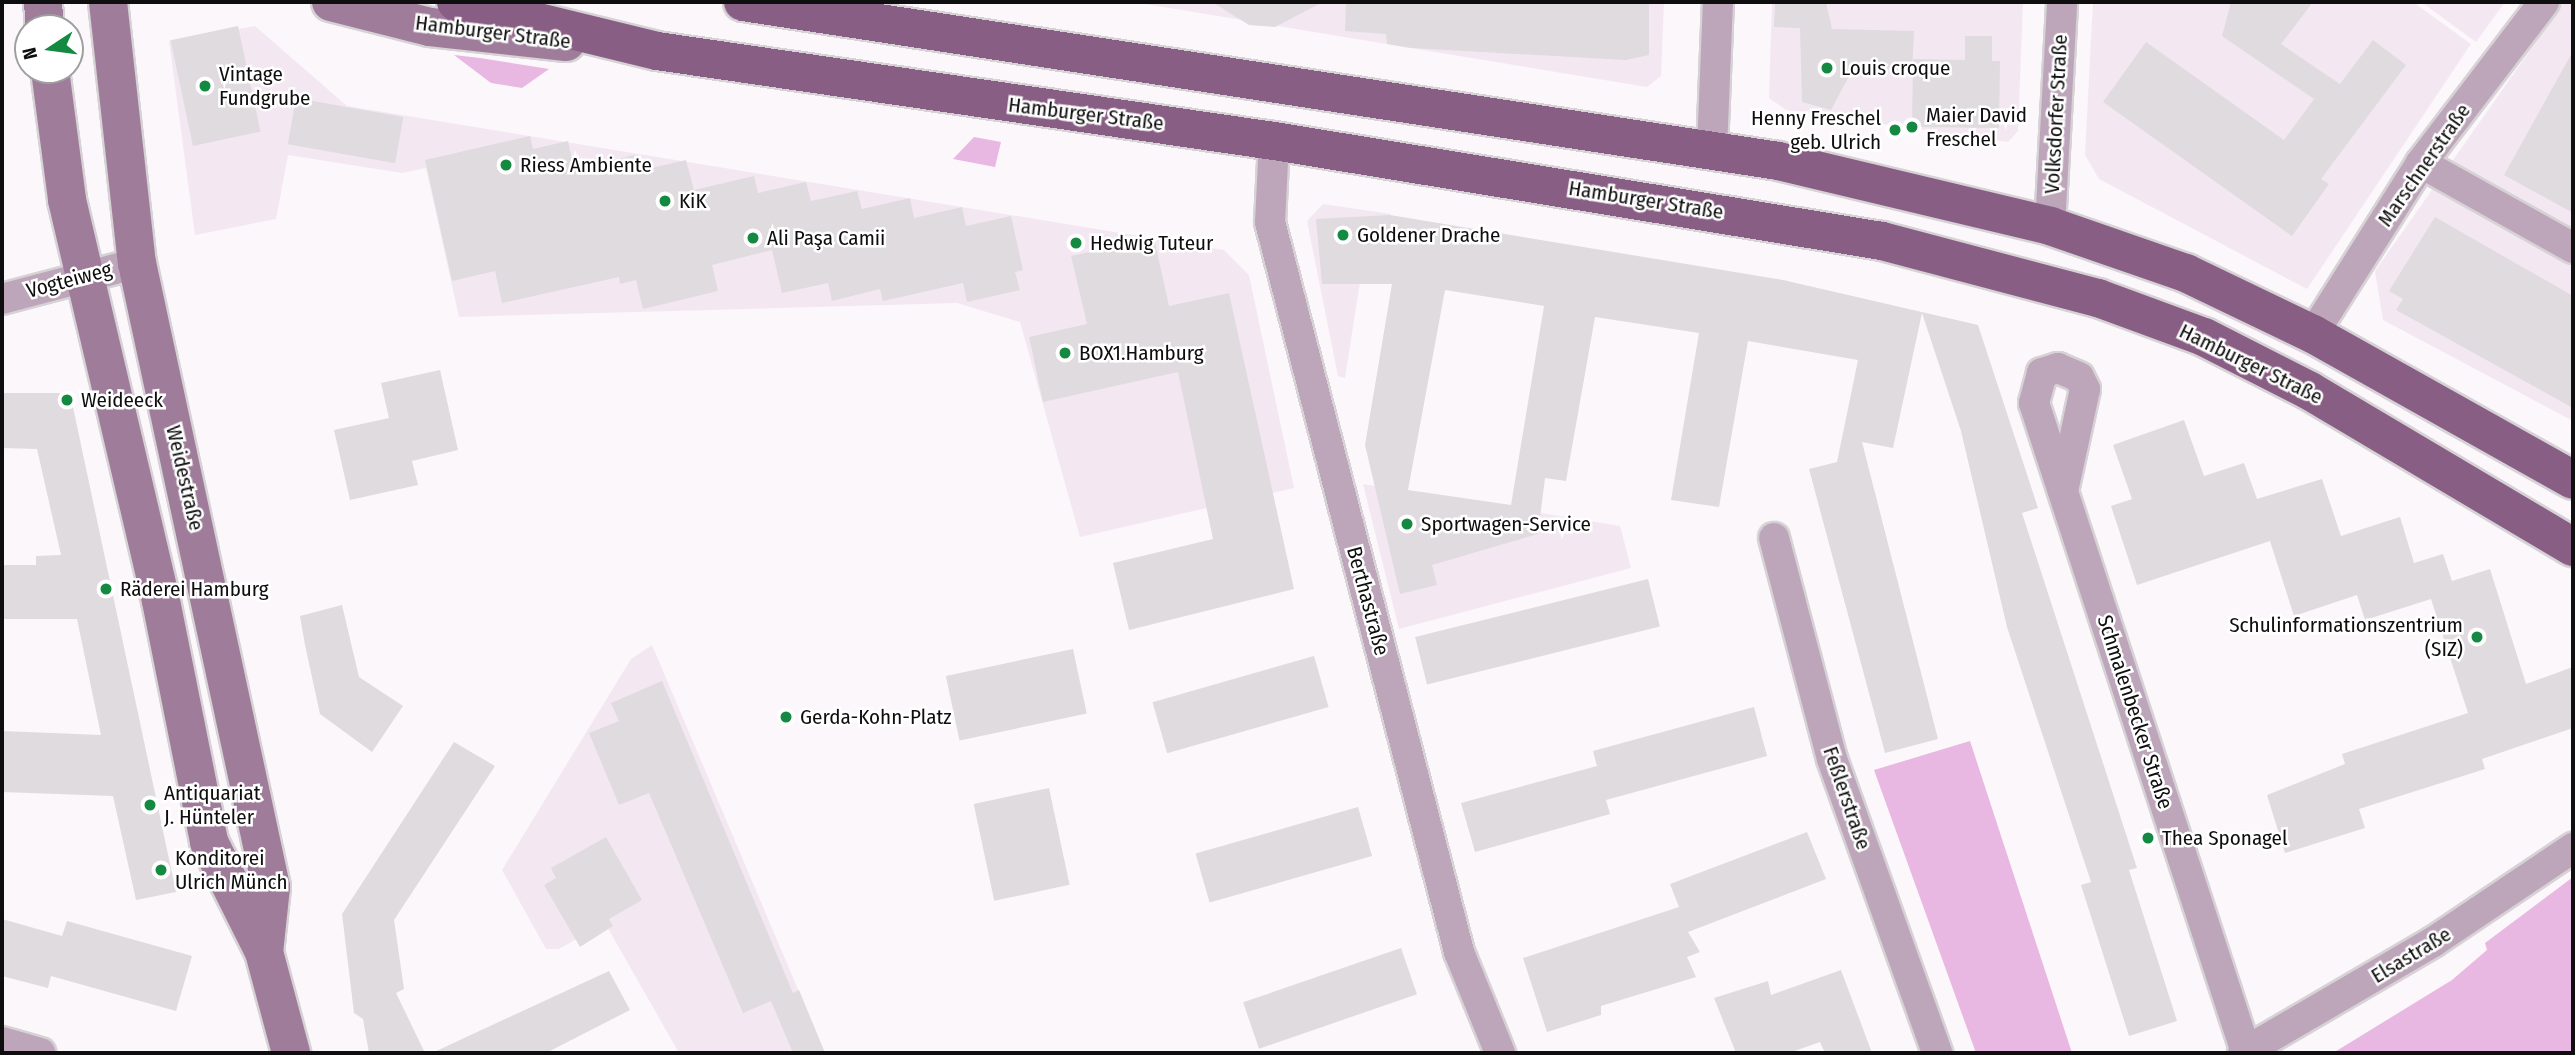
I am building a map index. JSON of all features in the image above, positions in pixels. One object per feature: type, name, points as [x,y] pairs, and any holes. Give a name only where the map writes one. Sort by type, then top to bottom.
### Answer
[{"type":"main road","name":"Hamburger Straße","points":[[456,2],[657,51],[1274,142],[1770,219],[1882,241],[2098,298],[2204,337],[2310,391],[2573,547]]},
{"type":"main road","points":[[743,2],[1712,150],[2050,226],[2186,273],[2312,334],[2573,480]]},
{"type":"street","name":"Weidestraße","points":[[108,2],[137,263],[271,887],[264,952]]},
{"type":"street","name":"Hamburger Straße","points":[[331,2],[430,27],[657,51]]},
{"type":"street","points":[[1712,150],[1718,2]]},
{"type":"street","name":"Volksdorfer Straße","points":[[2050,226],[2062,2]]},
{"type":"street","name":"Marschnerstraße","points":[[2312,334],[2421,163],[2544,2]]},
{"type":"street","name":"Weidestraße","points":[[52,84],[66,200],[161,601],[209,842],[264,952],[291,1053]]},
{"type":"street","name":"Berthastraße","points":[[1274,142],[1270,222],[1459,952],[1500,1053]]},
{"type":"street","points":[[2421,163],[2573,248]]},
{"type":"street","name":"Vogteiweg","points":[[2,299],[84,273],[137,263]]},
{"type":"street","name":"Schmalenbecker Straße","points":[[2063,491],[2244,1053]]},
{"type":"street","name":"Feßlerstraße","points":[[1774,538],[1832,759],[1937,1053]]},
{"type":"street","name":"Elsastraße","points":[[2244,1053],[2445,935],[2573,848]]},
{"type":"street","points":[[2,1042],[40,1053]]},
{"type":"shaded area","points":[[1133,2],[1664,2],[1661,76],[1647,87]]},
{"type":"shaded area","points":[[1772,2],[2023,2],[2018,131],[2008,142],[1786,110],[1769,98]]},
{"type":"shaded area","points":[[2093,2],[2413,2],[2471,44],[2307,289],[2099,179],[2085,155]]},
{"type":"shaded area","points":[[2421,2],[2505,2],[2476,42]]},
{"type":"shaded area","points":[[2564,2],[2573,2],[2573,421],[2383,320],[2375,271]]},
{"type":"shaded area","points":[[255,26],[347,106],[1224,250],[1249,275],[1294,488],[1080,537],[1020,322],[957,303],[459,317],[426,168],[402,173],[288,155],[276,219],[195,235],[169,41]]},
{"type":"shaded area","points":[[454,55],[549,69],[522,88],[491,83]]},
{"type":"shaded area","points":[[974,137],[1001,142],[995,167],[953,159]]},
{"type":"shaded area","points":[[1323,204],[1391,214],[1372,283],[1360,282],[1345,378],[1338,376],[1307,221]]},
{"type":"shaded area","points":[[1363,484],[1620,526],[1631,568],[1399,629]]},
{"type":"shaded area","points":[[652,645],[825,1053],[679,1053],[605,923],[559,949],[546,949],[502,870],[631,659]]},
{"type":"shaded area","points":[[1970,741],[2072,1053],[1976,1053],[1874,770]]},
{"type":"shaded area","points":[[2573,877],[2573,1053],[2333,1053],[2452,980],[2487,950],[2485,943]]},
{"type":"building","points":[[1212,2],[1323,2],[1275,27],[1249,25]]},
{"type":"building","points":[[1346,2],[1649,2],[1649,55],[1626,60],[1411,48],[1387,44],[1386,34],[1345,31]]},
{"type":"building","name":"Louis croque","points":[[1775,2],[1826,2],[1832,29],[1914,31],[1912,71],[1855,65],[1831,110],[1802,102],[1800,28],[1774,27]]},
{"type":"building","points":[[2231,2],[2313,2],[2281,44],[2340,84],[2373,40],[2406,65],[2321,179],[2329,184],[2292,236],[2103,102],[2146,42],[2284,140],[2314,99],[2222,36]]},
{"type":"building","points":[[238,26],[260,132],[193,146],[171,40]]},
{"type":"building","points":[[1965,36],[1992,36],[1992,61],[2000,61],[1999,128],[1912,127],[1913,59],[1965,60]]},
{"type":"building","points":[[2573,51],[2573,213],[2504,175]]},
{"type":"building","points":[[296,98],[403,117],[395,163],[288,144]]},
{"type":"building","points":[[530,136],[533,149],[568,141],[574,169],[635,155],[639,171],[686,160],[694,190],[754,176],[758,193],[806,182],[811,201],[857,191],[862,209],[910,198],[914,218],[962,207],[966,226],[1011,216],[1023,270],[1015,272],[1020,290],[967,302],[963,283],[883,301],[880,289],[832,301],[828,283],[782,293],[772,250],[712,265],[718,291],[643,309],[636,280],[620,284],[619,277],[502,303],[495,271],[452,281],[425,160]]},
{"type":"building","points":[[1390,215],[1783,280],[1978,325],[2038,508],[2022,513],[2137,868],[2129,870],[2177,1021],[2129,1036],[2081,885],[2091,882],[2007,627],[1961,431],[1922,313],[1893,448],[1862,442],[1938,739],[1885,753],[1809,469],[1837,462],[1858,360],[1748,341],[1719,507],[1671,500],[1699,333],[1595,317],[1566,481],[1545,478],[1538,534],[1432,565],[1437,585],[1400,594],[1365,445],[1392,284],[1322,284],[1316,219]],"holes":[[[1445,290],[1544,306],[1511,505],[1408,490]]]},
{"type":"building","points":[[2435,217],[2573,296],[2573,408],[2396,310],[2403,299],[2389,291]]},
{"type":"building","points":[[1154,238],[1169,306],[1229,293],[1294,589],[1129,630],[1113,563],[1213,539],[1178,372],[1043,402],[1029,337],[1087,324],[1071,256]]},
{"type":"building","points":[[440,370],[458,450],[412,461],[418,485],[350,500],[334,430],[389,418],[381,383]]},
{"type":"building","points":[[2,393],[70,393],[176,892],[136,900],[113,796],[2,792],[2,731],[101,735],[77,619],[2,619],[2,565],[36,565],[36,556],[61,555],[37,449],[2,448]]},
{"type":"building","points":[[2184,420],[2204,476],[2244,463],[2257,499],[2322,479],[2341,536],[2400,517],[2414,563],[2443,554],[2452,581],[2490,569],[2526,684],[2573,667],[2573,728],[2482,759],[2485,769],[2359,809],[2365,828],[2285,853],[2267,795],[2345,764],[2342,754],[2468,713],[2431,599],[2365,620],[2357,595],[2294,616],[2270,541],[2137,585],[2111,506],[2132,499],[2113,445]]},
{"type":"building","points":[[1648,579],[1660,627],[1427,685],[1415,637]]},
{"type":"building","points":[[342,605],[359,677],[403,706],[372,752],[320,714],[305,645],[300,616]]},
{"type":"building","points":[[1073,649],[1087,714],[960,741],[946,676]]},
{"type":"building","points":[[1314,656],[1329,707],[1167,753],[1153,702]]},
{"type":"building","points":[[662,681],[793,993],[799,990],[825,1053],[793,1053],[771,1001],[743,1013],[649,793],[619,805],[589,733],[619,721],[611,703]]},
{"type":"building","points":[[1754,707],[1767,756],[1606,800],[1610,814],[1475,852],[1461,803],[1597,766],[1593,751]]},
{"type":"building","points":[[454,742],[495,766],[394,920],[404,989],[396,993],[425,1053],[369,1053],[363,1019],[354,1013],[342,914]]},
{"type":"building","points":[[1049,788],[1070,885],[994,901],[974,804]]},
{"type":"building","points":[[1358,807],[1372,856],[1210,903],[1196,854]]},
{"type":"building","points":[[1807,832],[1826,879],[1688,932],[1700,952],[1687,957],[1696,977],[1601,1006],[1601,1015],[1547,1032],[1523,958],[1679,907],[1670,884]]},
{"type":"building","points":[[606,837],[642,900],[609,919],[613,926],[580,947],[544,885],[556,878],[551,868]]},
{"type":"building","points":[[2,919],[62,936],[67,921],[192,956],[176,1011],[51,976],[48,988],[2,976]]},
{"type":"building","points":[[1401,948],[1417,994],[1259,1049],[1243,1002]]},
{"type":"building","points":[[1841,970],[1872,1053],[1825,1053],[1820,1042],[1789,1053],[1736,1053],[1714,998],[1768,981],[1771,995]]},
{"type":"building","points":[[609,971],[630,1010],[546,1053],[432,1053]]},
{"type":"place","name":"Louis croque","points":[[1827,68]]},
{"type":"place","name":"Vintage Fundgrube","points":[[205,86]]},
{"type":"place","name":"Maier David Freschel","points":[[1912,127]]},
{"type":"place","name":"Henny Freschel geb. Ulrich","points":[[1895,130]]},
{"type":"place","name":"Riess Ambiente","points":[[506,165]]},
{"type":"place","name":"KiK","points":[[665,201]]},
{"type":"place","name":"Goldener Drache","points":[[1343,235]]},
{"type":"place","name":"Ali Paşa Camii","points":[[753,238]]},
{"type":"place","name":"Hedwig Tuteur","points":[[1076,243]]},
{"type":"place","name":"BOX1.Hamburg","points":[[1065,353]]},
{"type":"place","name":"Weideeck","points":[[67,400]]},
{"type":"place","name":"Sportwagen-Service","points":[[1407,524]]},
{"type":"place","name":"Räderei Hamburg","points":[[106,589]]},
{"type":"place","name":"Schulinformationszentrium (SIZ)","points":[[2477,637]]},
{"type":"place","name":"Gerda-Kohn-Platz","points":[[786,717]]},
{"type":"place","name":"Antiquariat J. Hünteler","points":[[150,805]]},
{"type":"place","name":"Thea Sponagel","points":[[2148,838]]},
{"type":"place","name":"Konditorei Ulrich Münch","points":[[161,870]]}]
